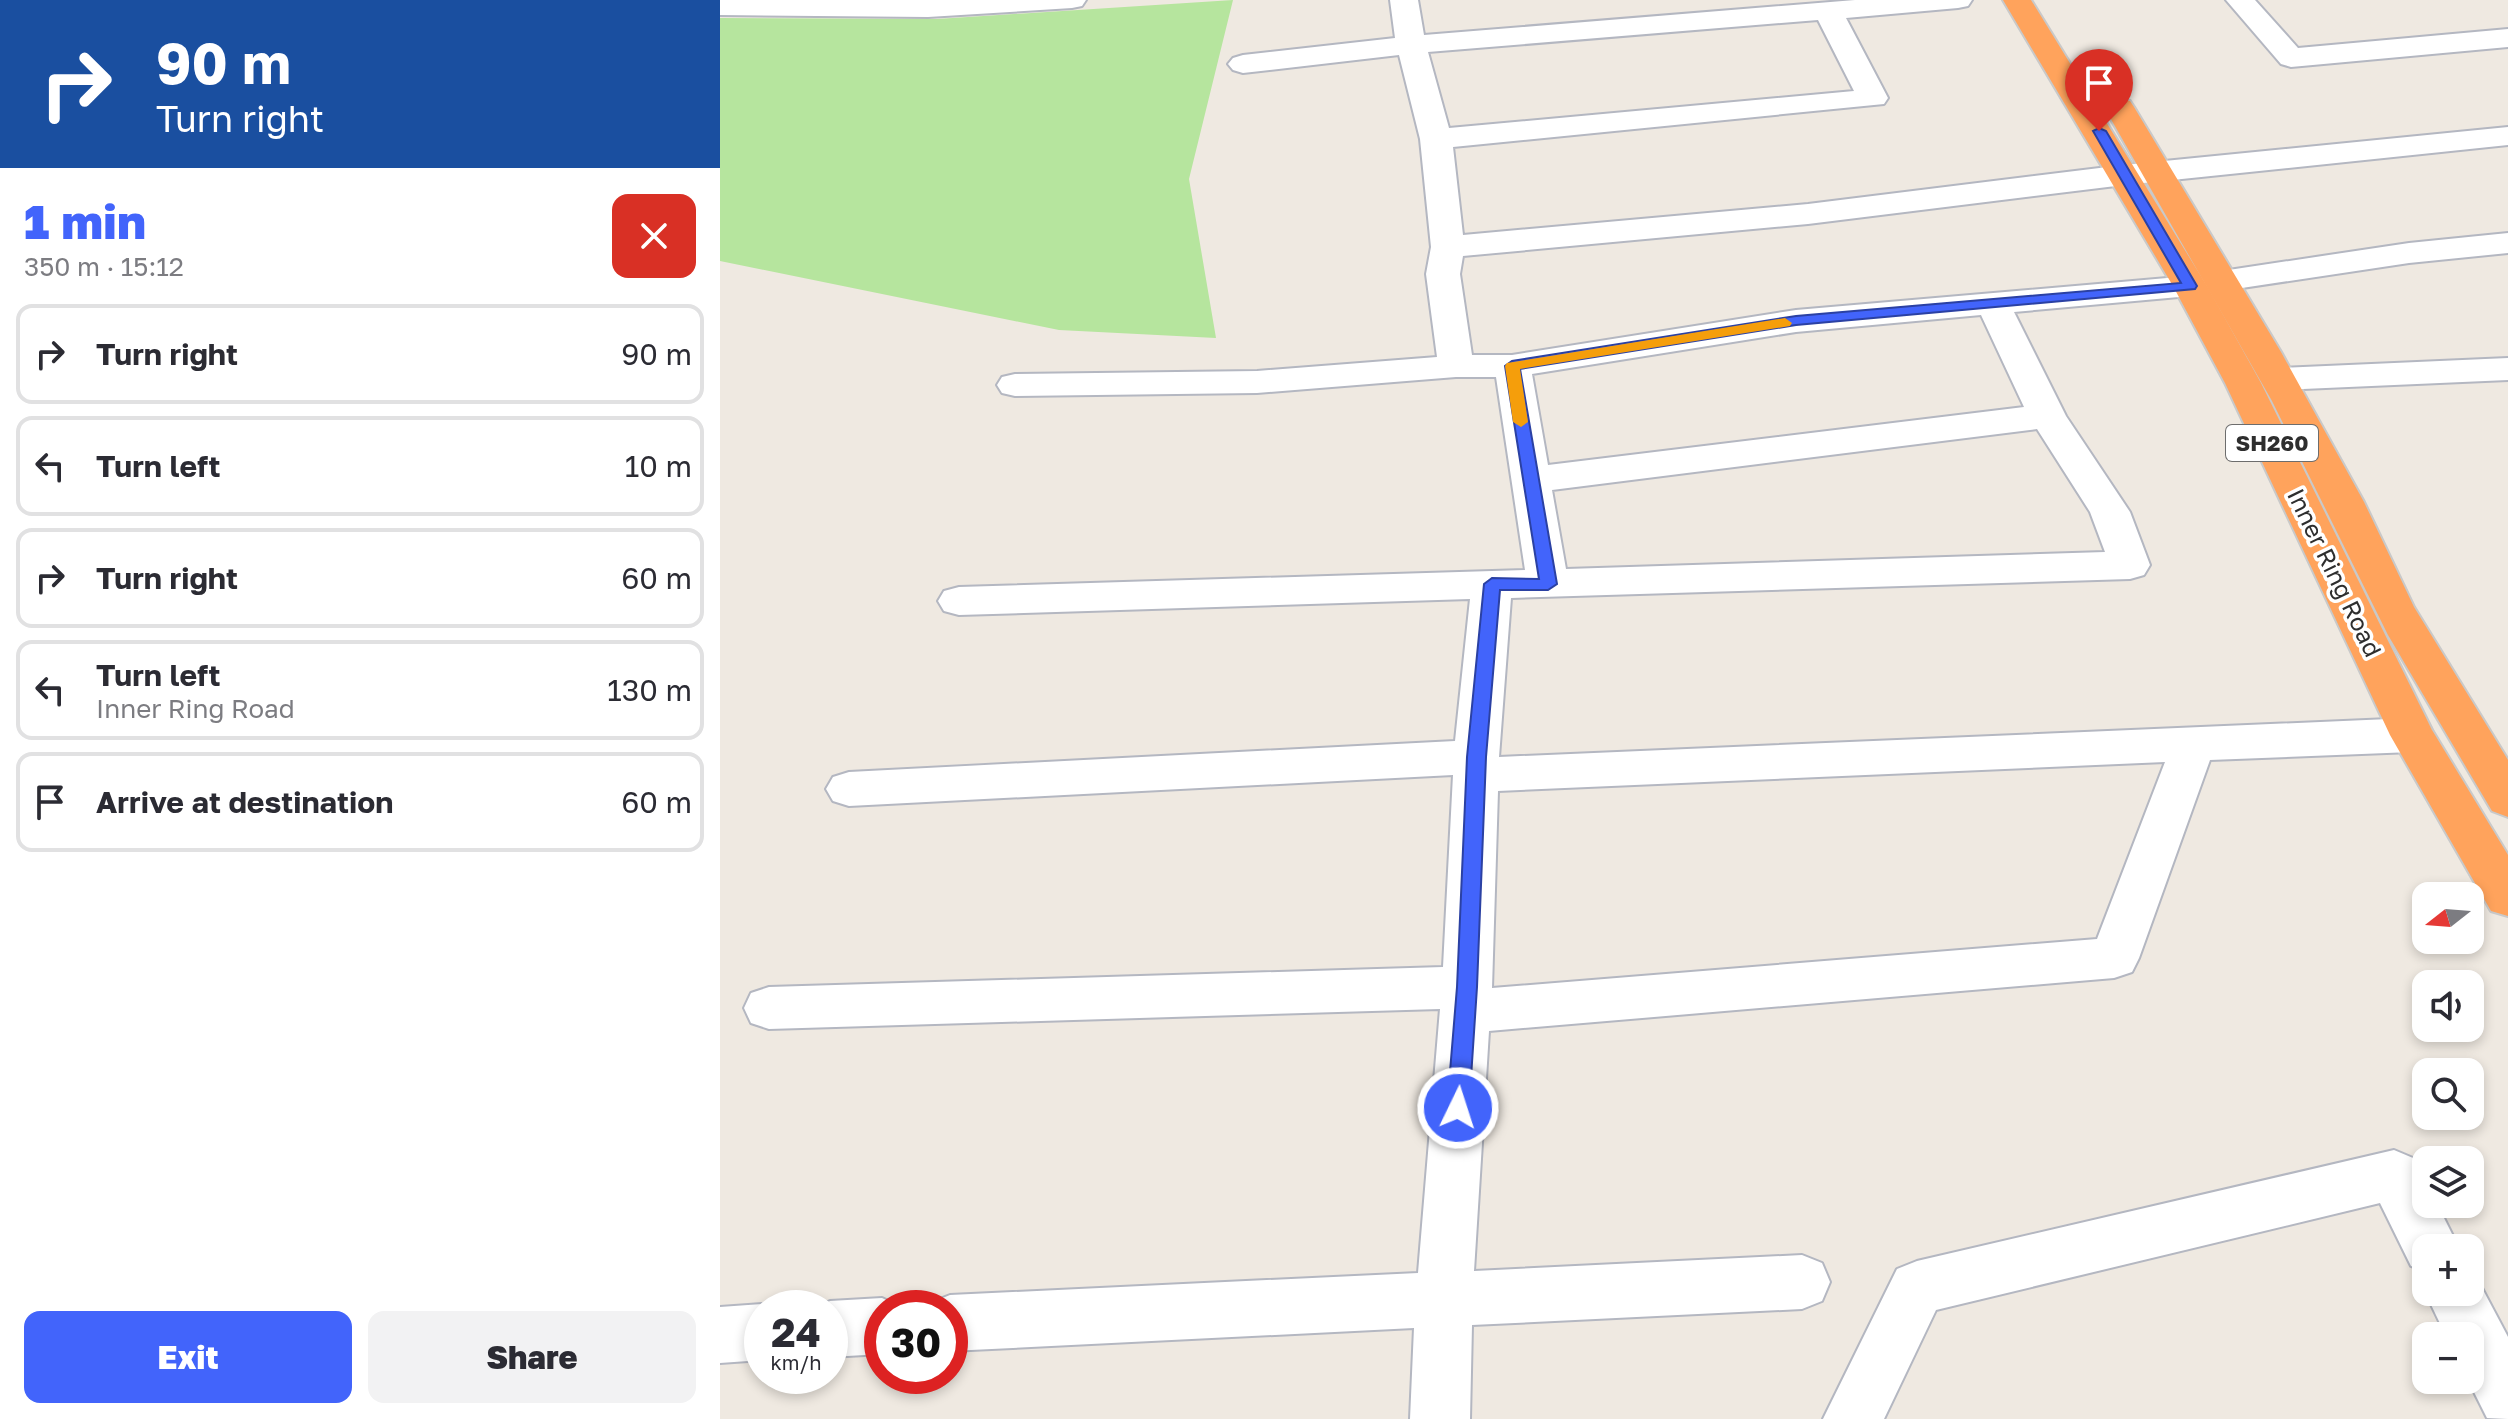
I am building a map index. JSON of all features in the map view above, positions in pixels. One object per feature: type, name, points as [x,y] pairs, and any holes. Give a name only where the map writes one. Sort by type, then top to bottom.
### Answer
[{"type":"highway","name":"Inner Ring Road","points":[[2017,0],[2142,173]]},
{"type":"highway","name":"Inner Ring Road","points":[[2051,0],[2142,173],[2206,283],[2279,379],[2346,506],[2379,580],[2508,799]]},
{"type":"highway","name":"Inner Ring Road","points":[[2206,283],[2243,383],[2412,735],[2508,897]]},
{"type":"street","points":[[720,7],[928,8],[1072,0]]},
{"type":"street","points":[[1404,0],[1411,45],[1436,139],[1448,247],[1443,274],[1456,366]]},
{"type":"street","points":[[1243,64],[1411,45],[1958,0]]},
{"type":"street","points":[[2240,0],[2291,58],[2508,38]]},
{"type":"street","points":[[1436,139],[1873,98],[1828,11]]},
{"type":"street","points":[[1448,247],[1808,214],[2142,173],[2508,136]]},
{"type":"street","points":[[1015,385],[1257,382],[1456,366],[1512,366],[1796,321],[2206,283],[2409,253],[2508,243]]},
{"type":"street","points":[[959,601],[2130,565],[2110,512],[2047,416],[1993,304]]},
{"type":"street","points":[[1512,366],[1548,584]]},
{"type":"street","points":[[2279,379],[2508,369]]},
{"type":"street","points":[[1529,480],[2047,416]]},
{"type":"street","points":[[1440,1419],[1444,1298],[1466,999],[1476,766],[1492,584]]},
{"type":"street","points":[[849,789],[2412,735]]},
{"type":"street","points":[[769,1008],[1466,999],[2114,958],[2194,744]]},
{"type":"street","points":[[1853,1419],[1917,1288],[2394,1175],[2424,1234]]},
{"type":"street","points":[[968,1322],[1802,1282]]},
{"type":"street","points":[[2461,1306],[2508,1397]]},
{"type":"street","points":[[720,1335],[744,1333]]},
{"type":"green space","points":[[1233,0],[1189,179],[1216,338],[1059,330],[720,261],[720,18],[937,19]]},
{"type":"slow traffic","points":[[1521,422],[1512,366],[1785,323]]},
{"type":"route","points":[[1458,1108],[1467,987],[1476,757],[1492,584],[1548,584],[1512,366],[1796,321],[2190,286],[2099,131]]}]
